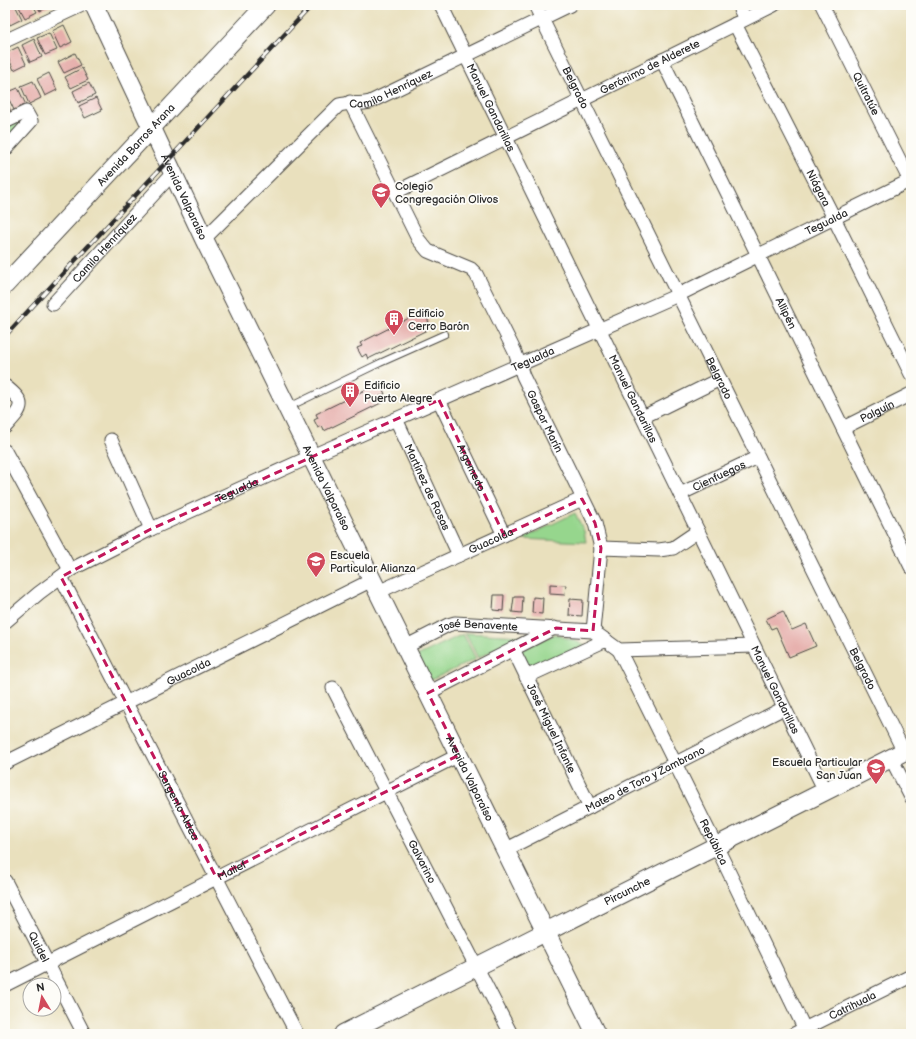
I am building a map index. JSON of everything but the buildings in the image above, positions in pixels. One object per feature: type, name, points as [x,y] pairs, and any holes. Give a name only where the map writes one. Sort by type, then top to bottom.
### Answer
[{"type":"main road","name":"Avenida Valparaíso","points":[[94,5],[204,240],[312,456],[596,1034]]},
{"type":"main road","name":"Avenida Barros Arana","points":[[5,285],[266,5]]},
{"type":"main road","name":"Pircunche","points":[[343,1034],[902,753]]},
{"type":"street","points":[[5,41],[82,5]]},
{"type":"street","name":"Manuel Gandarillas","points":[[441,5],[467,55],[825,791]]},
{"type":"street","name":"Belgrado","points":[[535,5],[758,456],[902,753],[911,797]]},
{"type":"street","name":"Camilo Henríquez","points":[[204,240],[330,112],[339,105],[350,102],[361,104],[370,102],[570,5]]},
{"type":"street","name":"Niágara","points":[[738,5],[740,22],[911,374]]},
{"type":"street","name":"Gerónimo de Alderete","points":[[396,192],[774,5]]},
{"type":"street","name":"Quitratúe","points":[[822,5],[911,181]]},
{"type":"street","name":"Allipén","points":[[662,60],[911,567]]},
{"type":"street","points":[[350,102],[396,192]]},
{"type":"street","points":[[5,122],[26,112],[31,121],[5,150]]},
{"type":"street","name":"Camilo Henríquez","points":[[53,304],[172,174]]},
{"type":"street","name":"Tegualda","points":[[5,622],[39,593],[65,574],[151,529],[312,456],[678,295],[911,181]]},
{"type":"street","name":"Gaspar Marín","points":[[396,192],[418,239],[424,247],[428,251],[471,269],[476,274],[515,352],[519,365],[582,499],[595,523],[601,548],[593,631]]},
{"type":"street","points":[[643,417],[720,379]]},
{"type":"street","points":[[5,386],[19,398],[21,405],[19,411],[5,427]]},
{"type":"street","name":"Palguín","points":[[843,428],[911,394]]},
{"type":"street","name":"Argomedo","points":[[439,400],[504,535]]},
{"type":"street","name":"Martínez de Rosas","points":[[396,419],[459,555]]},
{"type":"street","points":[[111,440],[151,529]]},
{"type":"street","name":"Sargento Aldea","points":[[5,451],[125,702],[298,1034]]},
{"type":"street","name":"Cienfuegos","points":[[680,494],[758,456]]},
{"type":"street","name":"Guacolda","points":[[5,763],[125,702],[375,586],[459,555],[582,499]]},
{"type":"street","points":[[601,548],[660,550],[672,548],[698,531]]},
{"type":"street","name":"José Benavente","points":[[405,647],[448,624],[455,623],[593,631]]},
{"type":"street","name":"José Benavente","points":[[428,694],[556,628]]},
{"type":"street","points":[[593,631],[619,650],[754,646]]},
{"type":"street","points":[[526,678],[606,640]]},
{"type":"street","name":"José Miguel Infante","points":[[513,650],[590,807]]},
{"type":"street","name":"República","points":[[619,650],[717,847],[802,1032]]},
{"type":"street","name":"Galvarino","points":[[333,688],[512,1034]]},
{"type":"street","name":"Mateo de Toro y Zambrano","points":[[505,850],[784,708]]},
{"type":"street","name":"Mailef","points":[[5,985],[459,755]]},
{"type":"street","name":"Quidel","points":[[5,881],[84,1034]]},
{"type":"street","name":"Catrihuala","points":[[802,1032],[911,976]]},
{"type":"lane","points":[[288,408],[445,334]]},
{"type":"highlighted area","points":[[439,400],[504,535],[582,499],[595,523],[601,548],[593,631],[556,628],[428,693],[459,755],[216,877],[61,577],[151,529]]},
{"type":"green space","points":[[21,120],[23,121],[5,145],[5,127]]},
{"type":"green space","points":[[575,513],[584,531],[586,542],[522,539]]},
{"type":"green space","points":[[465,633],[523,636],[478,658]]},
{"type":"green space","points":[[463,634],[476,659],[429,681],[417,656]]},
{"type":"green space","points":[[555,634],[586,645],[524,675],[513,654]]},
{"type":"railway","points":[[5,336],[312,5]]},
{"type":"place","name":"Colegio Congregación Olivos","points":[[381,209]]},
{"type":"place","name":"Edificio Cerro Barón","points":[[394,336]]},
{"type":"place","name":"Edificio Puerto Alegre","points":[[350,408]]},
{"type":"place","name":"Escuela Particular Alianza","points":[[316,578]]},
{"type":"place","name":"Escuela Particular San Juan","points":[[876,785]]}]
